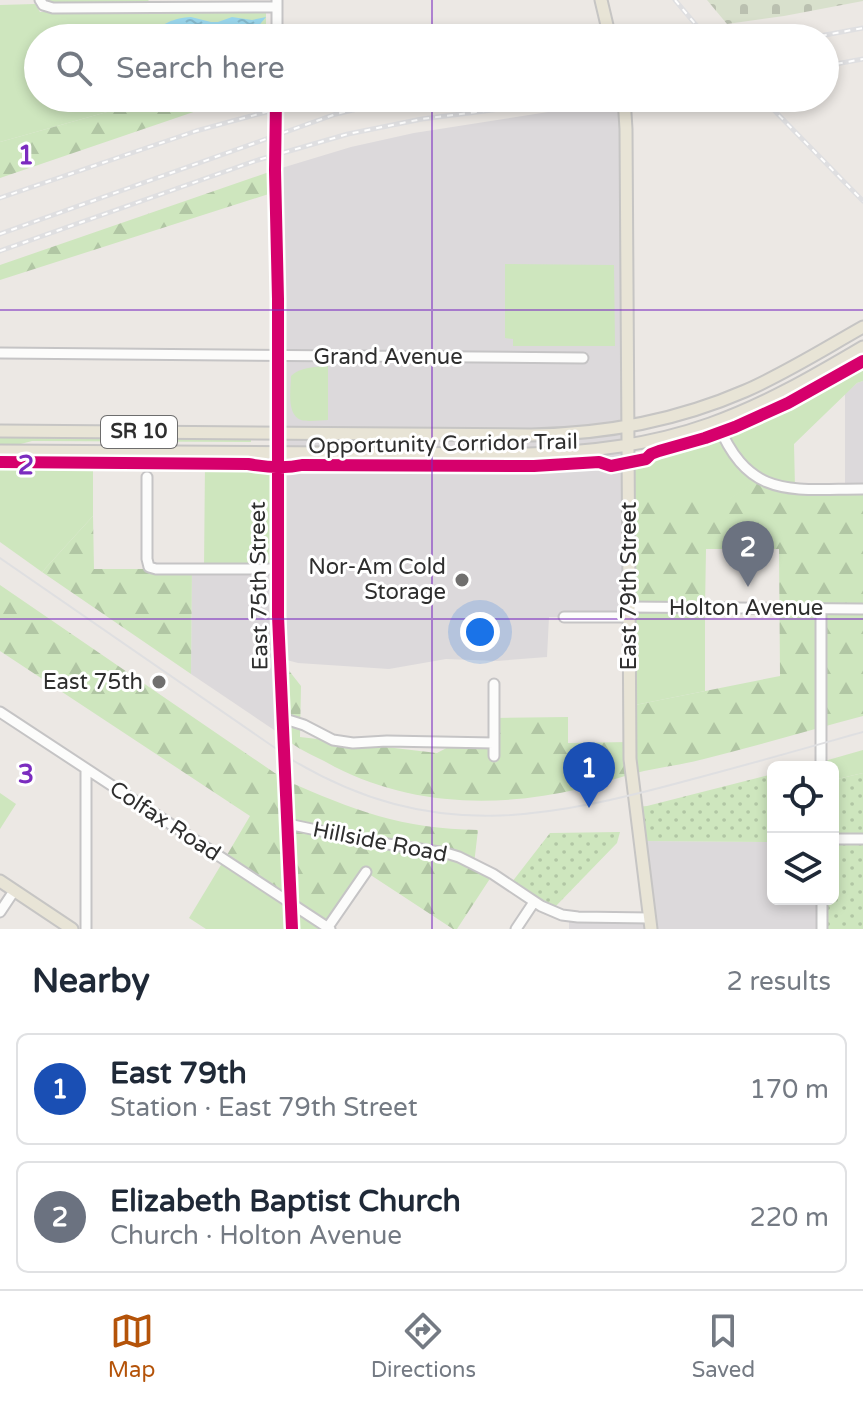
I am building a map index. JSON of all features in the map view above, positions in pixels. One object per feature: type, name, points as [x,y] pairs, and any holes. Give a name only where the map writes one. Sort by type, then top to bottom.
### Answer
[{"type":"main road","points":[[601,0],[607,24]]},
{"type":"main road","name":"East 79th Street","points":[[624,112],[630,759],[650,924]]},
{"type":"main road","name":"SR 10","points":[[0,431],[576,434],[628,427],[677,415],[731,396],[863,327]]},
{"type":"main road","name":"SR 10","points":[[0,451],[529,454],[589,451],[666,437],[717,422],[778,395],[863,347]]},
{"type":"main road","points":[[0,881],[72,929]]},
{"type":"street","points":[[41,3],[53,8],[277,3],[277,24]]},
{"type":"street","name":"East 75th Street","points":[[276,112],[279,658],[292,929]]},
{"type":"street","name":"Grand Avenue","points":[[0,353],[583,358]]},
{"type":"street","points":[[717,422],[735,458],[759,479],[786,488],[863,489]]},
{"type":"street","points":[[147,477],[149,567],[278,569]]},
{"type":"street","points":[[821,609],[821,761]]},
{"type":"street","name":"Holton Avenue","points":[[564,617],[630,612],[863,609]]},
{"type":"street","points":[[494,684],[494,756]]},
{"type":"street","name":"Colfax Road","points":[[0,712],[329,928]]},
{"type":"street","points":[[282,718],[333,740],[353,743],[494,743]]},
{"type":"street","points":[[86,770],[86,929]]},
{"type":"street","name":"Hillside Road","points":[[288,824],[446,853],[493,874],[534,902],[569,916],[650,924]]},
{"type":"street","points":[[839,839],[863,839]]},
{"type":"street","points":[[329,928],[366,872]]},
{"type":"street","points":[[0,912],[14,891]]},
{"type":"street","points":[[516,929],[534,902]]},
{"type":"street","points":[[822,905],[822,929]]},
{"type":"shaded area","points":[[548,112],[624,112],[630,617],[549,617],[547,657],[497,661],[446,659],[389,669],[298,663],[279,658],[283,736],[191,674],[192,569],[278,569],[275,170],[351,147],[414,133]]},
{"type":"shaded area","points":[[863,381],[863,489],[845,489],[845,394]]},
{"type":"shaded area","points":[[641,841],[767,842],[767,905],[822,905],[822,929],[569,929],[569,916],[650,918]]},
{"type":"green space","points":[[47,0],[149,0],[145,4],[54,4]]},
{"type":"green space","points":[[707,0],[863,0],[863,1],[727,24]]},
{"type":"green space","points":[[35,4],[40,12],[266,11],[266,24],[24,24],[24,112],[107,112],[0,142],[0,5]]},
{"type":"green space","points":[[107,112],[193,112],[0,178],[0,142]]},
{"type":"green space","points":[[275,170],[275,192],[0,280],[0,265]]},
{"type":"green space","points":[[505,264],[614,265],[615,346],[513,346],[513,339],[505,338]]},
{"type":"green space","points":[[863,361],[863,381],[857,383],[794,444],[795,488],[760,479],[730,499],[629,499],[628,462],[646,459],[659,451],[750,421]]},
{"type":"green space","points":[[328,366],[328,420],[301,420],[291,407],[291,376],[303,369]]},
{"type":"green space","points":[[0,435],[251,438],[251,442],[32,441],[17,445],[0,444]]},
{"type":"green space","points":[[0,462],[93,463],[93,516],[42,572],[0,542]]},
{"type":"green space","points":[[205,464],[278,467],[278,569],[204,569]]},
{"type":"green space","points":[[759,479],[775,485],[863,489],[863,716],[579,789],[486,801],[455,800],[394,790],[335,767],[283,736],[279,658],[301,686],[300,737],[437,753],[458,742],[493,742],[494,718],[568,717],[568,743],[630,742],[630,706],[780,676],[779,549],[706,549],[705,608],[630,607],[629,499],[729,499]]},
{"type":"green space","points":[[93,516],[94,569],[192,569],[191,674],[42,572]]},
{"type":"green space","points":[[0,585],[285,780],[333,800],[401,822],[478,830],[474,864],[493,874],[457,929],[366,872],[328,927],[224,860],[250,816],[0,651]]},
{"type":"green space","points":[[630,607],[705,608],[705,691],[630,706]]},
{"type":"green space","points":[[863,750],[863,773],[839,779],[839,761],[824,761]]},
{"type":"green space","points":[[863,773],[863,929],[822,929],[822,905],[839,905],[839,779]]},
{"type":"green space","points":[[767,776],[767,842],[641,841],[636,807]]},
{"type":"green space","points":[[0,793],[16,804],[0,829]]},
{"type":"green space","points":[[620,832],[617,843],[554,908],[535,901],[512,882],[550,833]]},
{"type":"green space","points":[[224,860],[330,929],[206,929],[189,918]]},
{"type":"water","points":[[191,17],[218,22],[232,17],[252,20],[266,17],[260,24],[165,24]]},
{"type":"tram line","points":[[0,558],[294,761],[345,787],[394,804],[443,813],[490,816],[539,813],[639,793],[863,732]]},
{"type":"railway","points":[[675,0],[695,24]]},
{"type":"railway","points":[[839,32],[863,28]]},
{"type":"railway","points":[[839,63],[863,59]]},
{"type":"railway","points":[[0,198],[196,131],[266,112]]},
{"type":"railway","points":[[0,234],[344,112]]},
{"type":"railway","points":[[0,251],[258,160],[348,134],[477,112]]},
{"type":"railway","points":[[776,112],[863,201]]},
{"type":"cycle path","points":[[276,112],[278,616],[292,929]]},
{"type":"cycle path","name":"Opportunity Corridor Trail","points":[[0,462],[248,464],[268,467],[534,466],[599,462],[611,466],[646,459],[659,451],[735,427],[788,403],[863,361]]},
{"type":"place","name":"Nor-Am Cold Storage","points":[[462,580]]},
{"type":"place","name":"Elizabeth Baptist Church","points":[[748,587]]},
{"type":"place","name":"East 75th","points":[[159,682]]},
{"type":"place","name":"East 79th","points":[[589,808]]}]
